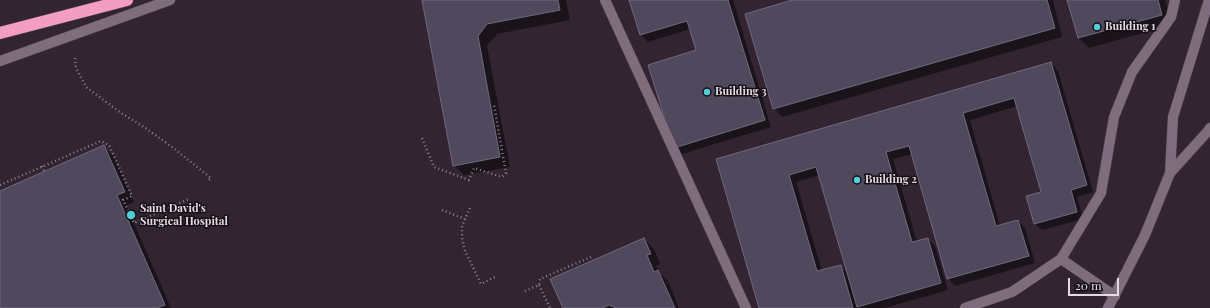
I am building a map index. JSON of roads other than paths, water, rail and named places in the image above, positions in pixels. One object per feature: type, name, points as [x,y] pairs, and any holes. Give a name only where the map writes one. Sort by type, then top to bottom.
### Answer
[{"type":"highway","points":[[0,33],[126,0]]},
{"type":"main road","points":[[0,61],[170,0]]},
{"type":"main road","points":[[606,0],[746,308]]},
{"type":"main road","points":[[965,308],[1012,292],[1062,259],[1101,193],[1114,117],[1132,72],[1171,17],[1175,0]]},
{"type":"main road","points":[[1108,308],[1145,235],[1170,173],[1173,117],[1209,0]]},
{"type":"main road","points":[[1170,173],[1210,128]]},
{"type":"main road","points":[[1062,259],[1115,296]]},
{"type":"place","name":"Building 1","points":[[1097,27]]},
{"type":"place","name":"Building 3","points":[[707,92]]},
{"type":"place","name":"Building 2","points":[[857,180]]},
{"type":"place","name":"Saint David's Surgical Hospital","points":[[131,215]]}]
